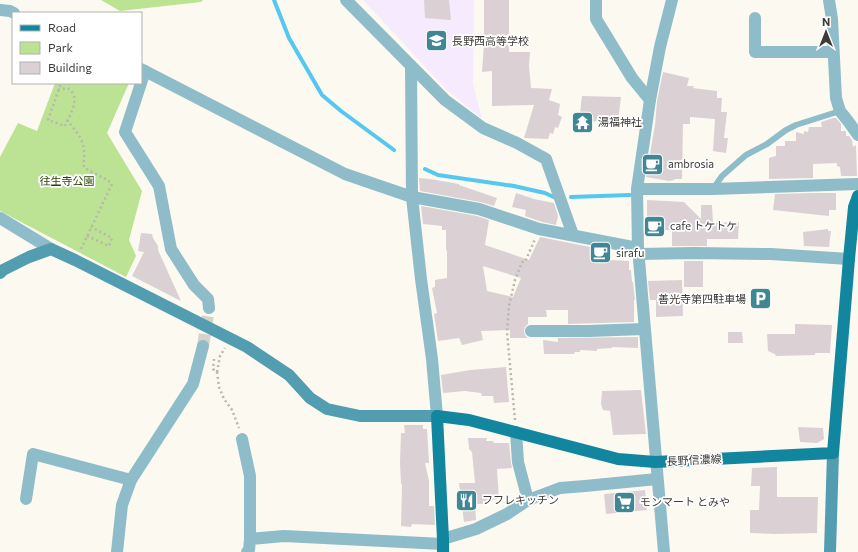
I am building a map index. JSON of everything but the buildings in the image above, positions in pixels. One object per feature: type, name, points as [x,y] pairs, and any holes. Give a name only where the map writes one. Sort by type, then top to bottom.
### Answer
[{"type":"main road","points":[[833,453],[854,207],[858,196]]},
{"type":"main road","points":[[437,416],[443,545]]},
{"type":"main road","name":"長野信濃線","points":[[437,416],[469,420],[618,459],[656,462],[833,453]]},
{"type":"street","points":[[346,0],[445,100],[483,128],[517,143],[546,159],[573,235]]},
{"type":"street","points":[[596,0],[596,19],[632,78],[650,100]]},
{"type":"street","points":[[664,552],[638,251],[637,189],[650,100],[660,47],[672,0]]},
{"type":"street","points":[[829,0],[832,19],[836,98],[840,111],[858,135]]},
{"type":"street","points":[[0,10],[12,12]]},
{"type":"street","points":[[755,18],[754,52],[833,52]]},
{"type":"street","points":[[0,218],[51,249],[247,347],[289,375],[310,398],[327,409],[360,416],[437,416],[432,359],[412,197],[411,66]]},
{"type":"street","points":[[143,70],[345,174],[412,197],[479,209],[539,229],[573,235],[638,251],[771,254],[849,259]]},
{"type":"street","points":[[139,84],[125,132],[159,186],[171,249],[194,285],[208,299],[209,308]]},
{"type":"street","points":[[637,189],[858,184]]},
{"type":"street","points":[[0,273],[29,257],[51,249]]},
{"type":"street","points":[[531,331],[644,329]]},
{"type":"street","points":[[117,552],[122,505],[131,480],[193,384],[203,346]]},
{"type":"street","points":[[516,432],[518,462],[528,500]]},
{"type":"street","points":[[242,439],[250,476],[250,539],[249,550],[247,552]]},
{"type":"street","points":[[830,552],[833,453]]},
{"type":"street","points":[[26,499],[32,454],[131,480]]},
{"type":"street","points":[[250,539],[284,536],[443,545],[507,514],[528,500],[560,488],[657,479]]},
{"type":"lane","points":[[713,188],[722,176],[746,155],[767,144],[786,130],[796,124],[840,111]]},
{"type":"path","points":[[58,90],[67,88],[73,92],[75,100],[74,106],[65,126],[48,120],[58,90],[61,84]]},
{"type":"path","points":[[67,120],[83,142],[84,167],[108,180],[112,184],[75,260]]},
{"type":"path","points":[[87,236],[109,246],[112,238],[91,227]]},
{"type":"path","points":[[516,432],[507,332],[509,306],[515,280],[522,262],[525,262],[539,229]]},
{"type":"path","points":[[230,338],[220,356],[217,372],[219,387],[224,399],[232,410],[242,439]]},
{"type":"path","points":[[213,369],[217,372]]},
{"type":"shaded area","name":"長野西高等学校","points":[[363,0],[474,0],[473,83],[482,119],[446,89]]},
{"type":"green space","points":[[101,0],[203,0],[201,2],[120,11]]},
{"type":"green space","name":"往生寺公園","points":[[55,84],[129,84],[107,133],[142,191],[129,240],[136,256],[126,277],[0,211],[0,157],[18,123],[37,131]]},
{"type":"waterway","points":[[274,0],[289,38],[322,95],[394,150]]},
{"type":"waterway","points":[[425,169],[438,175],[514,186],[545,193],[556,198]]},
{"type":"waterway","points":[[571,197],[630,195]]},
{"type":"tunnel","points":[[203,346],[209,308]]},
{"type":"place","name":"長野西高等学校","points":[[437,41]]},
{"type":"place","name":"湯福神社","points":[[582,122]]},
{"type":"place","name":"ambrosia","points":[[653,164]]},
{"type":"place","name":"cafe トケトケ","points":[[655,226]]},
{"type":"place","name":"sirafu","points":[[601,253]]},
{"type":"place","name":"善光寺第四駐車場","points":[[761,299]]},
{"type":"place","name":"フフレキッチン","points":[[466,500]]},
{"type":"place","name":"モンマート とみや","points":[[625,502]]}]
